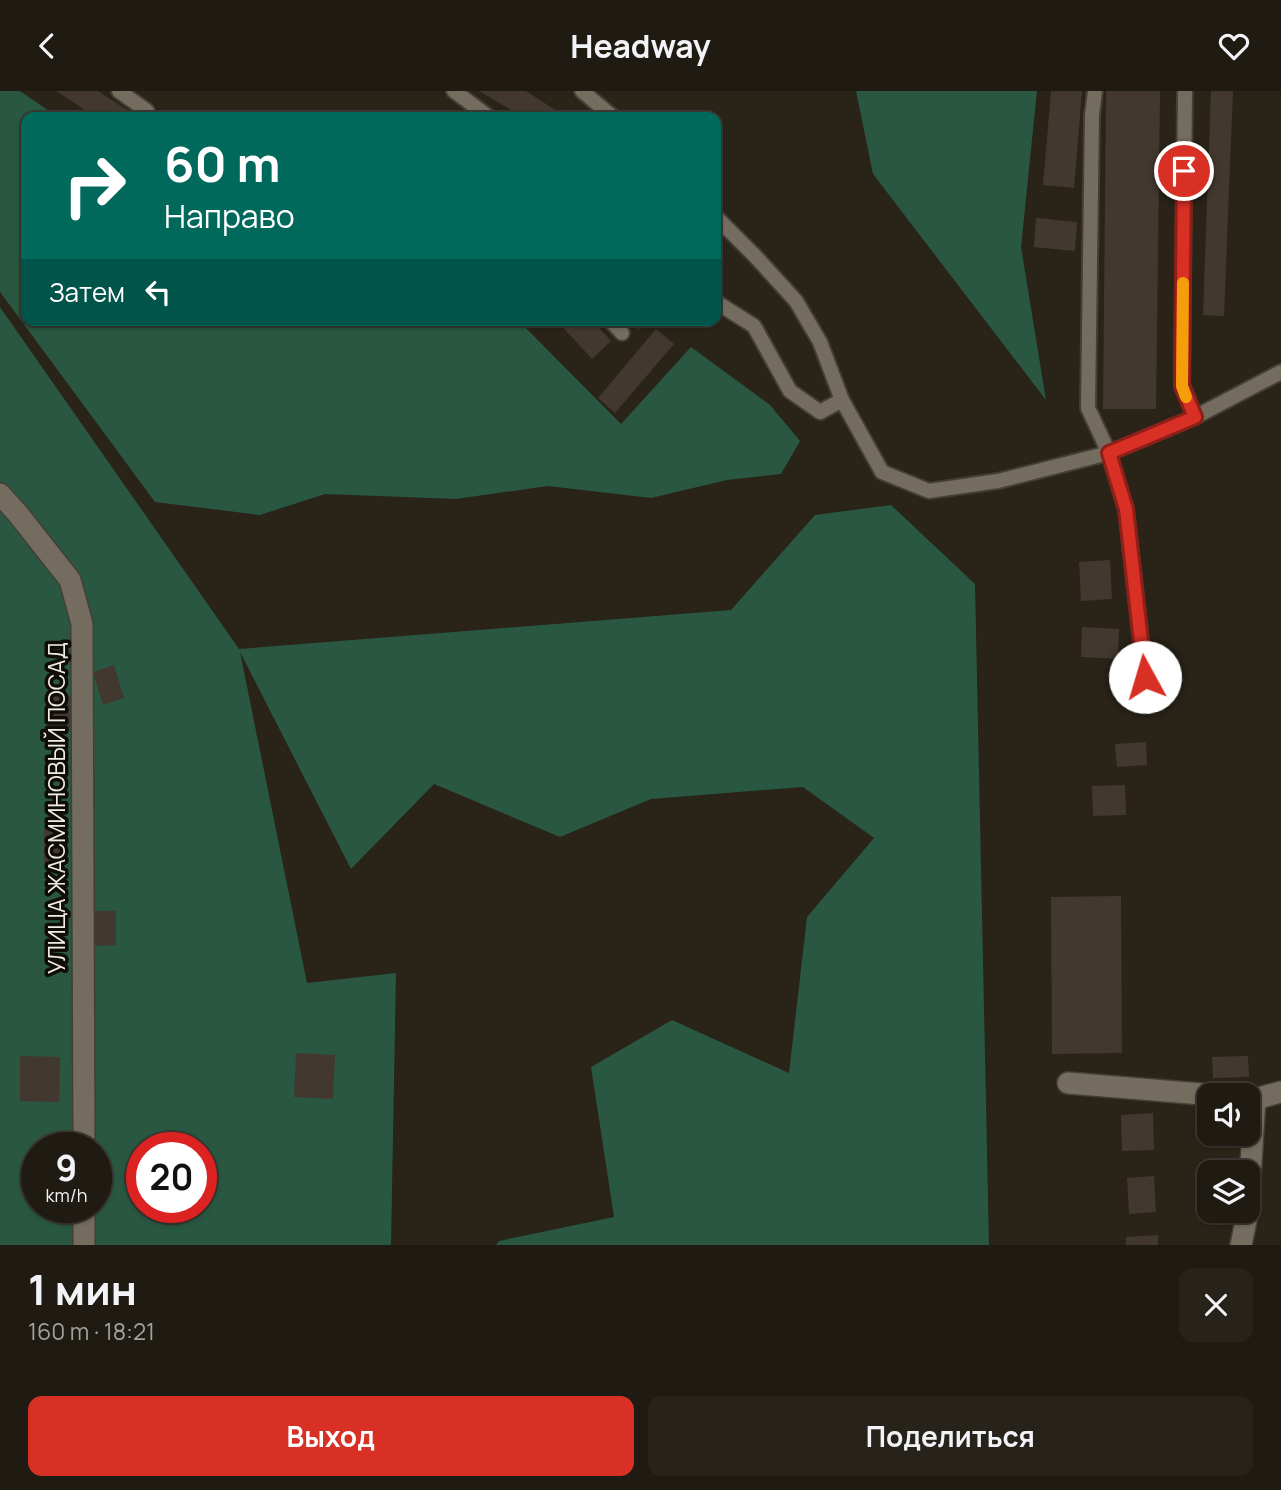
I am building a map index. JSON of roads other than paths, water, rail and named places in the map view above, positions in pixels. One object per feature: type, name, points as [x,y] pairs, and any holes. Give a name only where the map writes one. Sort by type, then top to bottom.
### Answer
[{"type":"street","name":"УЛИЦА ЖАСМИНОВЫЙ ПОСАД","points":[[0,494],[70,580],[82,624],[84,1132]]},
{"type":"street","points":[[1069,1083],[1197,1094]]},
{"type":"street","points":[[1260,1097],[1281,1092]]},
{"type":"street","points":[[84,1223],[84,1245]]},
{"type":"street","points":[[1241,1245],[1246,1223]]},
{"type":"lane","points":[[119,91],[147,111]]},
{"type":"lane","points":[[454,91],[482,112]]},
{"type":"lane","points":[[582,91],[607,112]]},
{"type":"lane","points":[[1095,91],[1092,115],[1088,408],[1109,453],[1126,509],[1145,677]]},
{"type":"lane","points":[[1185,91],[1182,386],[1195,417]]},
{"type":"lane","points":[[721,222],[796,301],[820,342],[842,400],[882,472],[929,491],[998,481],[1109,453],[1195,417],[1281,372]]},
{"type":"lane","points":[[721,305],[754,326],[790,391],[820,412],[842,400]]},
{"type":"lane","points":[[616,326],[622,333]]}]
